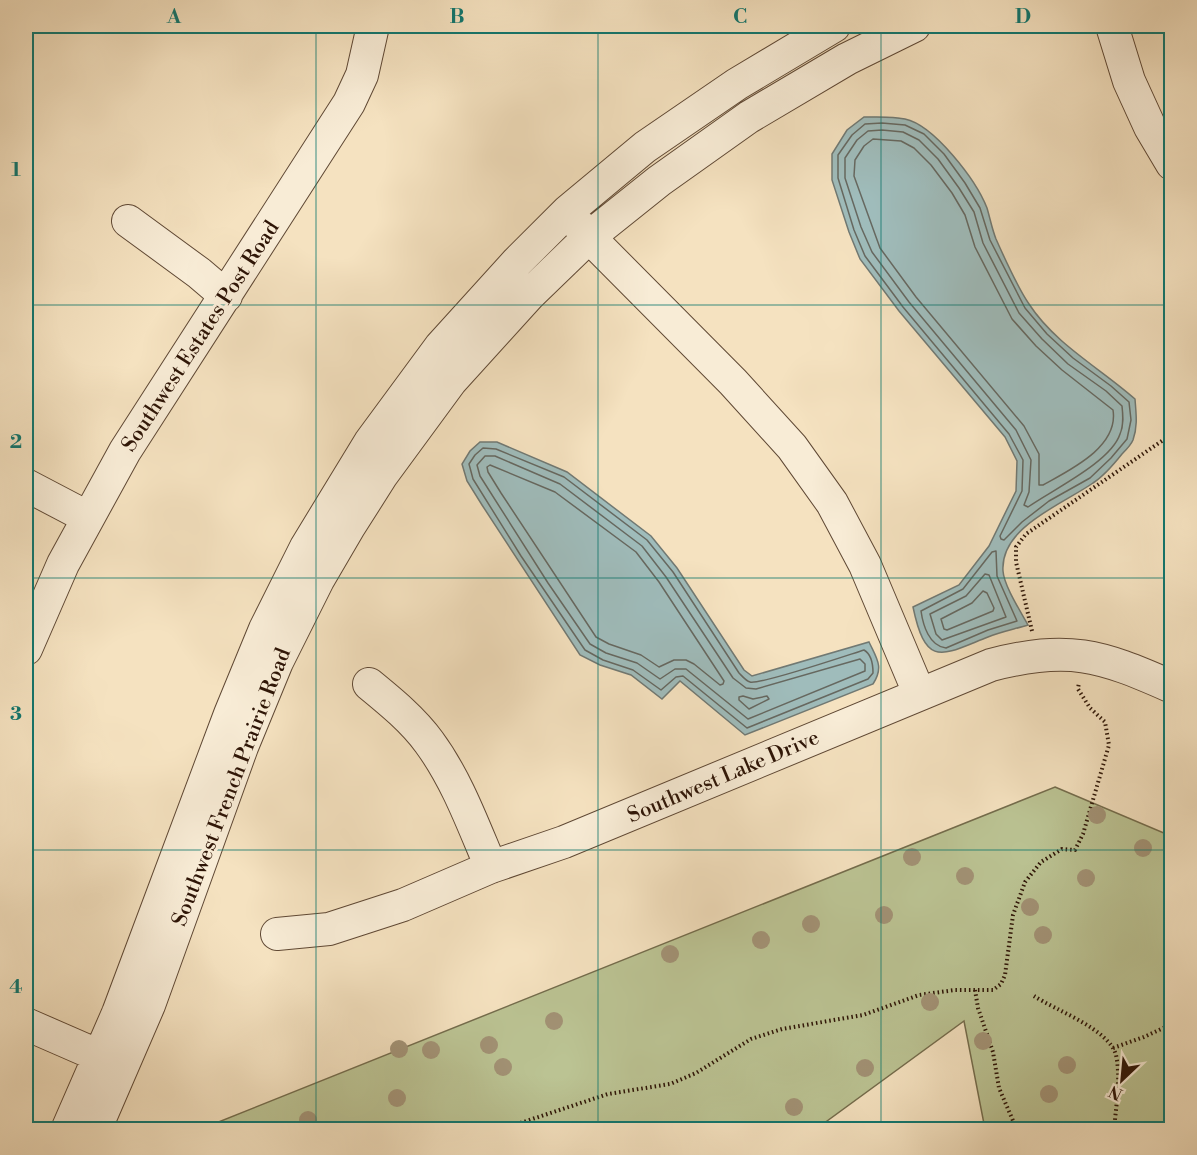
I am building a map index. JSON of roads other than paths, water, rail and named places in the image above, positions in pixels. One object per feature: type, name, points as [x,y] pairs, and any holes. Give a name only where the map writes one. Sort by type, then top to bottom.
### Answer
[{"type":"street","name":"Southwest Estates Post Road","points":[[26,649],[53,585],[125,451],[350,103],[362,75],[373,26]]},
{"type":"street","name":"Southwest French Prairie Road","points":[[95,1130],[112,1061],[230,714],[265,629],[306,547],[370,442],[440,347],[517,262],[568,211],[645,147],[737,84],[834,26]]},
{"type":"street","name":"Southwest French Prairie Road","points":[[67,1130],[149,1005],[242,747],[277,662],[318,580],[382,475],[451,381],[530,295],[589,237],[659,181],[749,117],[848,59],[914,26]]},
{"type":"street","points":[[1112,26],[1129,81],[1150,127],[1172,164]]},
{"type":"street","points":[[568,211],[589,237],[733,382],[799,457],[832,503],[865,565],[919,693]]},
{"type":"street","points":[[128,221],[199,273],[226,296]]},
{"type":"street","points":[[26,485],[87,518]]},
{"type":"street","name":"Southwest Lake Drive","points":[[277,934],[329,929],[403,905],[491,867],[564,842],[919,693],[992,665],[1038,655],[1083,655],[1125,666],[1171,683]]},
{"type":"street","points":[[369,684],[400,709],[429,742],[454,781],[491,867]]},
{"type":"street","points":[[26,1024],[112,1061]]},
{"type":"water","points":[[864,117],[905,119],[916,123],[941,142],[964,169],[982,196],[996,239],[1007,263],[1025,297],[1040,318],[1079,355],[1135,399],[1136,430],[1133,440],[1109,470],[1022,529],[1005,555],[1003,571],[1006,584],[1028,625],[947,652],[938,652],[930,648],[918,627],[913,607],[959,585],[989,546],[1016,491],[1017,461],[1005,437],[899,311],[860,259],[832,180],[832,154],[847,130]]},
{"type":"water","points":[[480,442],[497,442],[567,472],[651,536],[677,568],[744,670],[752,676],[869,642],[879,668],[873,684],[745,735],[680,681],[662,699],[631,675],[600,665],[580,655],[467,481],[462,464],[470,451]]}]
